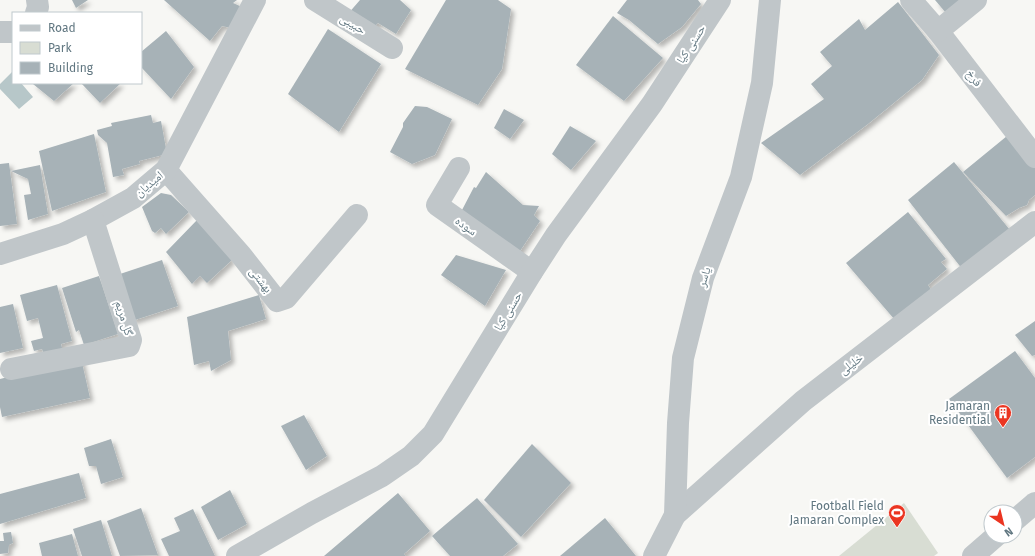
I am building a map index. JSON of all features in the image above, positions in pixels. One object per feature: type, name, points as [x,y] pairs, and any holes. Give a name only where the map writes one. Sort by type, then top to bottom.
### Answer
[{"type":"street","points":[[36,12],[38,6],[37,0]]},
{"type":"street","name":"امیدیان","points":[[0,254],[63,234],[93,220],[133,198],[166,170],[255,0]]},
{"type":"street","name":"حبیبی","points":[[315,0],[392,48]]},
{"type":"street","name":"حسنی کیا","points":[[237,556],[312,513],[382,476],[411,456],[433,434],[556,234],[652,104],[720,0]]},
{"type":"street","name":"یاسر","points":[[654,556],[675,515],[678,423],[683,358],[702,278],[741,176],[762,83],[770,0]]},
{"type":"street","name":"فرخ","points":[[911,0],[938,31],[1035,157]]},
{"type":"street","points":[[938,31],[976,0]]},
{"type":"street","points":[[0,32],[12,32]]},
{"type":"street","name":"سوده","points":[[459,168],[437,205],[532,272]]},
{"type":"street","name":"بهشتی","points":[[166,170],[241,255],[277,301],[286,298],[357,215]]},
{"type":"street","name":"گل مریم","points":[[11,369],[129,346],[131,340],[93,220]]},
{"type":"street","name":"خلیلی","points":[[675,515],[803,400],[1035,222]]},
{"type":"street","points":[[1023,513],[1035,503]]},
{"type":"street","points":[[973,556],[987,544]]},
{"type":"green space","name":"Football Field Jamaran Complex","points":[[904,503],[938,553],[934,556],[839,556]]},
{"type":"shaded area","points":[[12,72],[12,84],[22,84],[33,97],[19,109],[0,89],[0,84]]},
{"type":"building","points":[[72,0],[88,0],[76,8]]},
{"type":"building","points":[[164,0],[237,0],[233,3],[242,7],[231,28],[222,26],[210,41]]},
{"type":"building","points":[[360,0],[400,0],[411,10],[396,34],[378,23],[372,29],[347,15]]},
{"type":"building","points":[[446,0],[498,0],[511,9],[502,69],[478,105],[405,69]]},
{"type":"building","points":[[627,0],[698,0],[701,4],[682,27],[658,44],[629,20],[617,13]]},
{"type":"building","points":[[935,0],[963,0],[946,13]]},
{"type":"building","points":[[898,2],[939,55],[922,80],[868,124],[800,175],[761,143],[824,99],[811,84],[832,66],[820,52],[859,19],[865,30]]},
{"type":"building","points":[[613,16],[663,58],[624,101],[576,65]]},
{"type":"building","points":[[328,29],[381,64],[339,132],[288,94]]},
{"type":"building","points":[[166,31],[194,67],[171,99],[142,68],[142,51]]},
{"type":"building","points":[[33,84],[73,84],[54,101]]},
{"type":"building","points":[[82,84],[120,84],[100,103]]},
{"type":"building","points":[[415,106],[427,107],[452,119],[435,155],[412,164],[390,152],[403,127],[403,123]]},
{"type":"building","points":[[504,109],[524,120],[510,139],[494,128]]},
{"type":"building","points":[[151,115],[153,123],[161,121],[167,154],[139,161],[140,164],[122,169],[124,175],[113,177],[107,143],[98,135],[97,130],[112,126],[111,123]]},
{"type":"building","points":[[570,126],[596,141],[571,170],[552,154]]},
{"type":"building","points":[[94,134],[106,192],[52,211],[39,151]]},
{"type":"building","points":[[1007,136],[1035,168],[1035,195],[1029,200],[1027,205],[1006,216],[963,172]]},
{"type":"building","points":[[954,162],[1010,230],[963,270],[908,200]]},
{"type":"building","points":[[9,163],[17,224],[0,226],[0,164]]},
{"type":"building","points":[[40,165],[48,214],[28,220],[24,195],[31,194],[28,179],[11,171]]},
{"type":"building","points":[[486,172],[523,205],[539,206],[534,215],[540,221],[512,263],[462,210],[474,187],[476,188]]},
{"type":"building","points":[[161,193],[171,195],[189,212],[166,234],[161,228],[155,233],[152,231],[142,207]]},
{"type":"building","points":[[908,212],[946,259],[941,262],[947,269],[928,285],[932,291],[895,320],[846,263]]},
{"type":"building","points":[[198,219],[232,260],[207,283],[200,276],[192,284],[166,252]]},
{"type":"building","points":[[456,255],[506,270],[485,306],[441,275]]},
{"type":"building","points":[[162,260],[178,306],[132,321],[117,275]]},
{"type":"building","points":[[99,276],[118,334],[84,345],[79,330],[76,332],[62,288]]},
{"type":"building","points":[[57,285],[72,341],[61,344],[63,352],[45,357],[42,349],[34,351],[31,341],[43,338],[38,318],[27,321],[20,295]]},
{"type":"building","points":[[259,295],[266,319],[228,331],[231,360],[211,371],[209,361],[194,365],[187,317]]},
{"type":"building","points":[[13,304],[23,348],[0,353],[0,307]]},
{"type":"building","points":[[1035,321],[1035,355],[1032,356],[1015,335]]},
{"type":"building","name":"Jamaran Residential","points":[[1015,351],[1035,378],[1035,457],[1007,478],[949,399]]},
{"type":"building","points":[[81,358],[90,398],[2,417],[0,407],[0,379]]},
{"type":"building","points":[[304,415],[327,456],[306,470],[281,426]]},
{"type":"building","points":[[111,439],[123,477],[101,484],[96,466],[89,466],[84,448]]},
{"type":"building","points":[[532,444],[571,483],[521,537],[484,500]]},
{"type":"building","points":[[79,473],[86,498],[0,524],[0,494]]},
{"type":"building","points":[[230,490],[247,524],[218,540],[201,507]]},
{"type":"building","points":[[398,493],[430,531],[404,554],[406,556],[324,556]]},
{"type":"building","points":[[477,498],[518,544],[503,556],[450,556],[432,536]]},
{"type":"building","points":[[141,508],[158,555],[120,556],[107,521]]},
{"type":"building","points":[[193,509],[215,556],[169,556],[161,539],[180,531],[174,518]]},
{"type":"building","points":[[605,518],[636,556],[560,556]]},
{"type":"building","points":[[101,520],[112,556],[82,556],[73,529]]},
{"type":"building","points":[[11,532],[13,543],[9,545],[8,553],[0,554],[0,541],[4,541],[3,533]]},
{"type":"building","points":[[72,534],[78,556],[42,556],[39,543]]},
{"type":"place","name":"Jamaran Residential","points":[[1003,428]]},
{"type":"place","name":"Football Field Jamaran Complex","points":[[897,528]]}]
